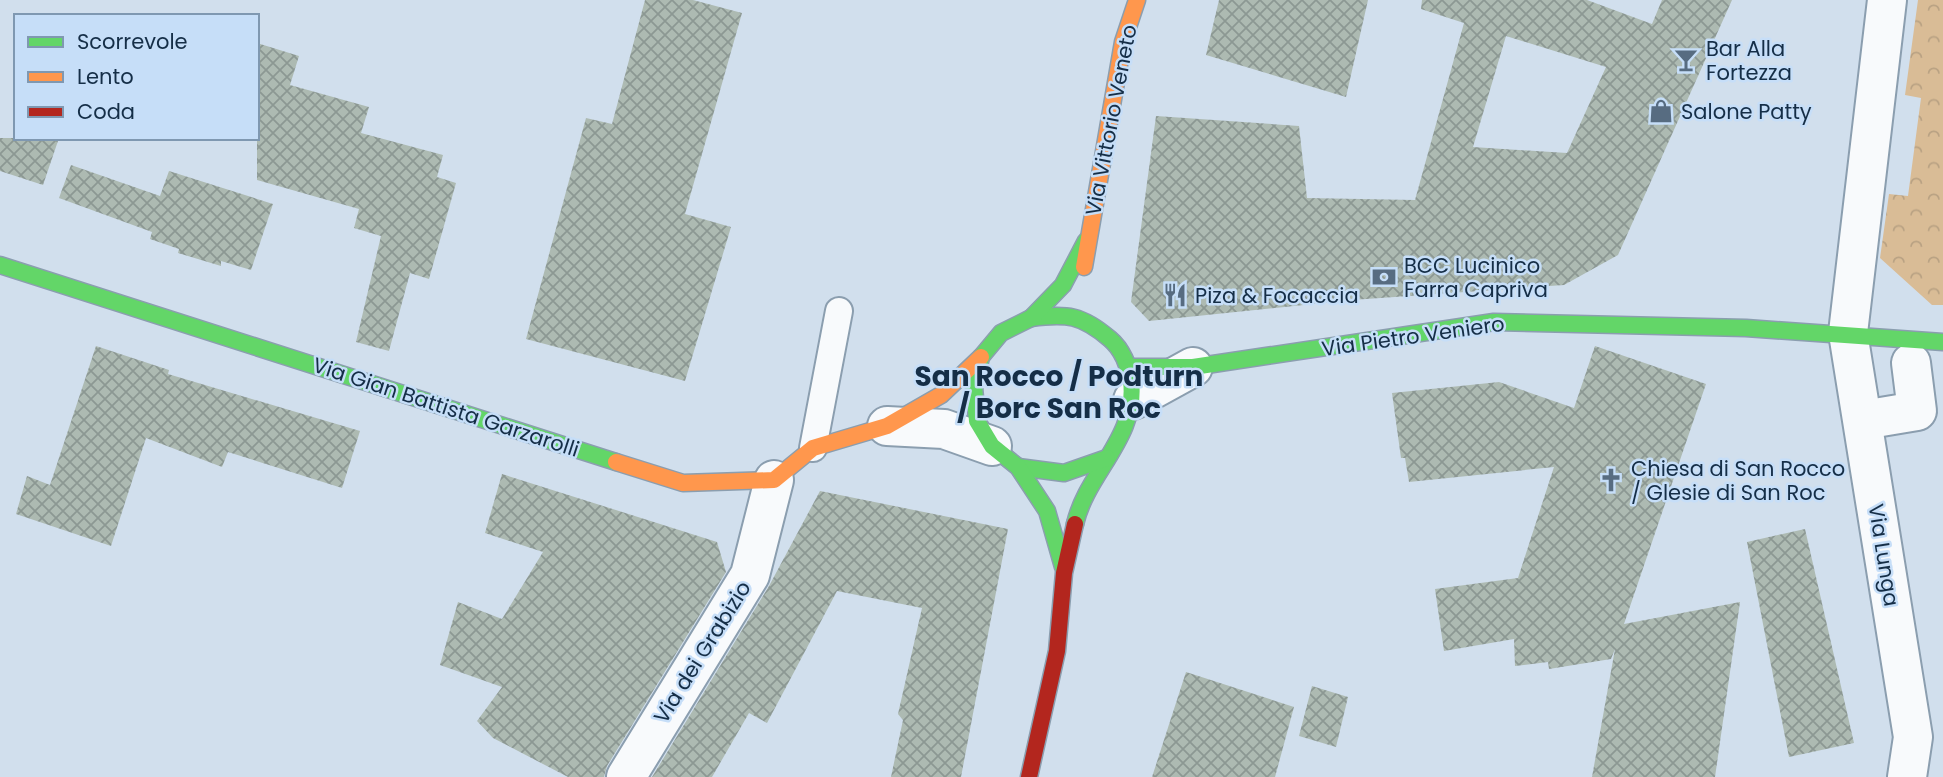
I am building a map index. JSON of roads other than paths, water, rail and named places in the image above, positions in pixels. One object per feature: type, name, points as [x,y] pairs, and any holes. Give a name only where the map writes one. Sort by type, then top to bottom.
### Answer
[{"type":"street","name":"Via Vittorio Veneto","points":[[1083,283],[1086,241],[1123,42],[1137,0]]},
{"type":"street","name":"Via Lunga","points":[[1887,0],[1848,333],[1928,741],[1907,777]]},
{"type":"street","name":"Via Vittorio Veneto","points":[[1031,318],[1063,285],[1086,241]]},
{"type":"street","name":"Via Gian Battista Garzarolli","points":[[0,265],[683,482],[774,480]]},
{"type":"street","name":"Via Vittorio Veneto","points":[[981,357],[1001,333],[1031,318],[1088,314],[1114,342],[1131,384]]},
{"type":"street","name":"Via Pietro Veniero","points":[[1131,384],[1193,367],[1494,322],[1676,325],[1848,333],[1943,342]]},
{"type":"street","points":[[774,480],[813,448],[887,426],[941,395],[981,357]]},
{"type":"street","points":[[981,357],[974,387],[977,421],[1047,511],[1064,573]]},
{"type":"street","points":[[1881,417],[1917,411],[1911,363]]},
{"type":"street","points":[[1029,777],[1057,652],[1064,573],[1079,506],[1123,435],[1131,384]]},
{"type":"street","points":[[887,426],[944,429],[1047,474],[1077,473],[1107,458]]},
{"type":"street","name":"Via dei Grabizio","points":[[626,777],[750,575],[774,480]]},
{"type":"lane","points":[[813,448],[839,311]]},
{"type":"place","name":"Bar Alla Fortezza","points":[[1686,60]]},
{"type":"place","name":"Salone Patty","points":[[1661,111]]},
{"type":"place","name":"BCC Lucinico Farra Capriva","points":[[1384,277]]},
{"type":"place","name":"Piza & Focaccia","points":[[1175,295]]},
{"type":"place","name":"Chiesa di San Rocco / Glesie di San Roc","points":[[1611,480]]},
{"type":"district","name":"San Rocco / Podturn / Borc San Roc","points":[[1059,392]]}]
